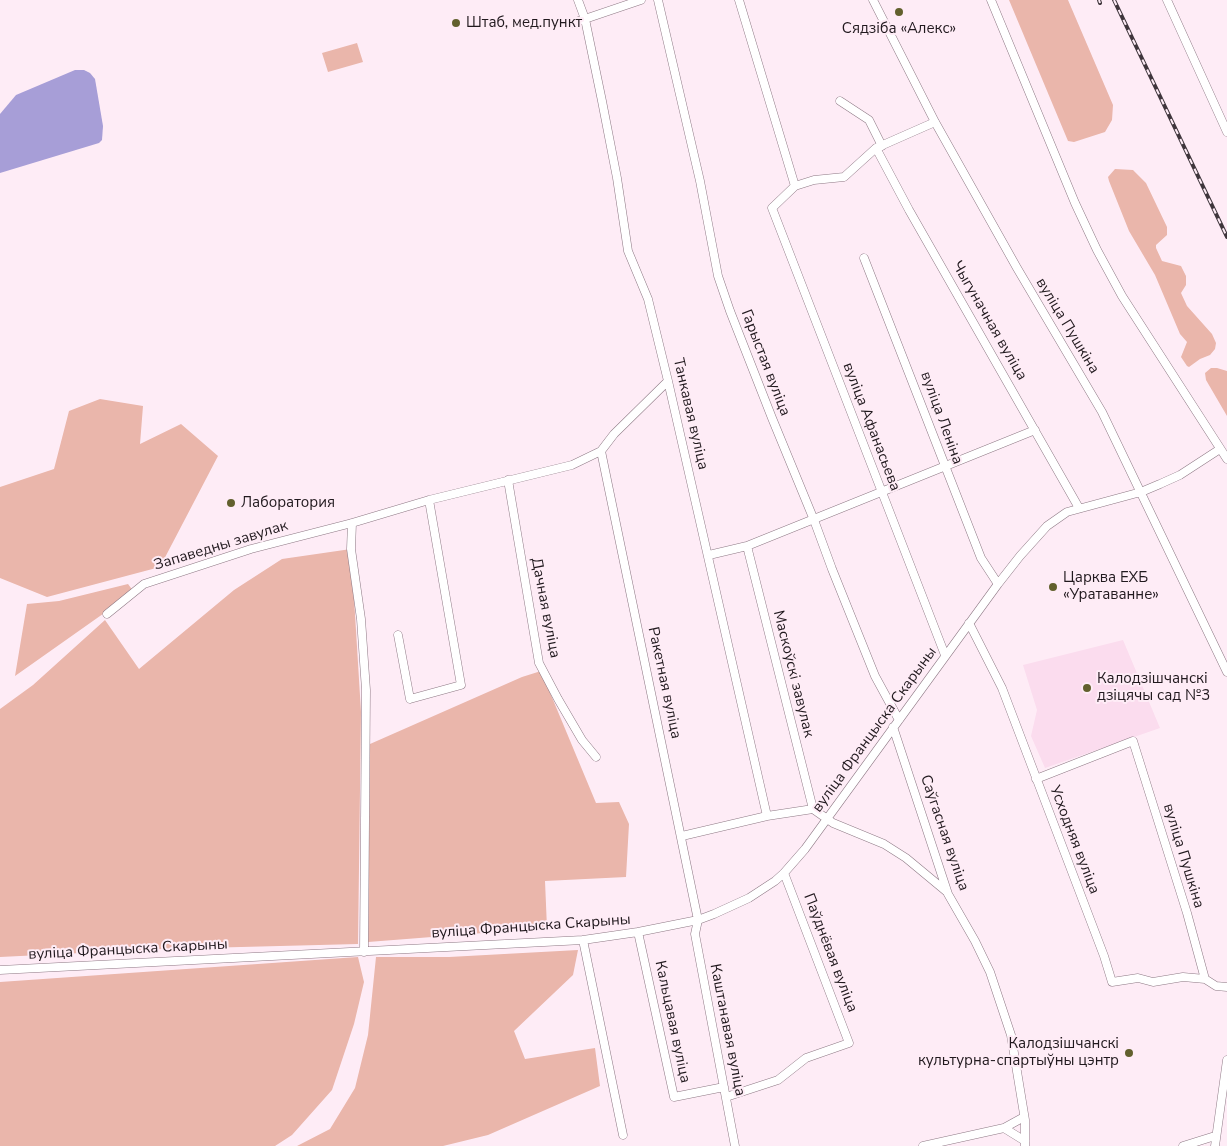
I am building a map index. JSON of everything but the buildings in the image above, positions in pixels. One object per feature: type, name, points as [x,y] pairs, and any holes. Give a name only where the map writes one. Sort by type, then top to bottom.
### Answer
[{"type":"street","name":"Танкавая вуліца","points":[[578,0],[585,19],[617,178],[628,251],[648,299],[709,555],[767,816]]},
{"type":"street","points":[[573,23],[641,0]]},
{"type":"street","name":"Гарыстая вуліца","points":[[658,0],[700,181],[718,276],[772,418],[876,676],[899,720]]},
{"type":"street","points":[[739,0],[795,186],[814,180],[844,177],[879,147],[935,122]]},
{"type":"street","name":"вуліца Пушкіна","points":[[873,0],[935,122],[1017,268],[1097,404],[1227,672]]},
{"type":"street","points":[[992,0],[1075,203],[1097,250],[1122,296],[1227,459]]},
{"type":"street","points":[[1169,1],[1227,132]]},
{"type":"street","name":"Чыгуначная вуліца","points":[[840,101],[869,120],[879,147],[909,210],[1079,508]]},
{"type":"street","name":"вуліца Афанасьева","points":[[795,186],[772,208],[945,655]]},
{"type":"street","name":"вуліца Леніна","points":[[864,258],[981,558],[998,584]]},
{"type":"street","points":[[364,952],[366,690],[361,619],[351,549],[352,523],[429,500],[572,465],[601,451],[614,434],[668,381]]},
{"type":"street","points":[[709,555],[748,546],[881,493],[944,465],[1035,430]]},
{"type":"street","name":"вуліца Францыска Скарыны","points":[[0,970],[583,940],[638,932],[698,920],[744,900],[775,881],[784,873],[828,819],[998,584],[1047,526],[1067,512],[1140,492],[1180,475],[1220,449]]},
{"type":"street","name":"Ракетная вуліца","points":[[601,451],[698,920]]},
{"type":"street","name":"Дачная вуліца","points":[[508,480],[539,663],[582,740],[596,757]]},
{"type":"street","points":[[398,635],[410,698],[461,686],[429,500]]},
{"type":"street","name":"Запаведны завулак","points":[[107,614],[144,584],[251,549],[352,523]]},
{"type":"street","name":"Маскоўскі завулак","points":[[748,546],[812,809]]},
{"type":"street","name":"Усходняя вуліца","points":[[969,623],[1002,688],[1104,956],[1112,982],[1138,978],[1152,982],[1183,977],[1205,979]]},
{"type":"street","name":"Саўгасная вуліца","points":[[893,727],[948,894],[975,940],[990,972],[1011,1035],[1024,1117],[1025,1143]]},
{"type":"street","name":"вуліца Пушкіна","points":[[1036,779],[1133,741],[1187,913],[1205,979]]},
{"type":"street","points":[[682,836],[767,816],[812,809],[828,819],[884,844],[906,858],[948,894]]},
{"type":"street","name":"Паўднёвая вуліца","points":[[726,1097],[778,1080],[806,1058],[849,1043],[784,873]]},
{"type":"street","name":"Каштанавая вуліца","points":[[698,920],[695,934],[735,1146]]},
{"type":"street","name":"Кальцавая вуліца","points":[[638,932],[674,1097],[724,1087]]},
{"type":"street","points":[[583,940],[623,1135]]},
{"type":"street","points":[[1205,979],[1216,986],[1227,987]]},
{"type":"street","points":[[1215,1146],[1227,1060]]},
{"type":"street","points":[[923,1146],[1004,1128],[1024,1117]]},
{"type":"street","points":[[1004,1128],[1025,1143]]},
{"type":"street","points":[[1183,1146],[1215,1136]]},
{"type":"shaded area","points":[[1009,0],[1068,0],[1113,105],[1112,120],[1105,132],[1074,142],[1068,141]]},
{"type":"shaded area","points":[[357,43],[363,62],[328,72],[322,53]]},
{"type":"shaded area","points":[[75,70],[84,70],[95,79],[103,126],[102,140],[99,143],[0,173],[0,114],[16,95]]},
{"type":"shaded area","points":[[1115,169],[1133,170],[1146,183],[1167,227],[1167,235],[1156,245],[1156,248],[1162,261],[1181,266],[1186,276],[1186,285],[1181,293],[1187,306],[1212,334],[1216,343],[1215,349],[1210,355],[1189,367],[1181,357],[1187,342],[1180,334],[1155,275],[1129,231],[1109,181],[1108,177]]},
{"type":"shaded area","points":[[1211,368],[1227,371],[1227,416],[1206,380],[1205,373]]},
{"type":"shaded area","points":[[100,399],[143,406],[140,444],[181,424],[218,456],[160,567],[47,597],[0,578],[0,487],[54,469],[69,411]]},
{"type":"shaded area","points":[[351,549],[361,712],[358,944],[163,949],[0,957],[0,709],[33,685],[105,620],[139,669],[234,590],[282,559]]},
{"type":"shaded area","points":[[128,584],[134,592],[15,676],[27,604],[59,601]]},
{"type":"shaded area","name":"Калодзішчанскі дзіцячы сад №3","points":[[1123,640],[1160,728],[1045,768],[1031,736],[1037,710],[1023,665]]},
{"type":"shaded area","points":[[541,671],[596,803],[619,802],[629,824],[626,877],[545,881],[547,928],[368,942],[370,744],[522,677]]},
{"type":"shaded area","points":[[578,950],[573,975],[514,1031],[525,1059],[595,1048],[600,1086],[488,1135],[443,1146],[297,1146],[330,1129],[355,1088],[368,1035],[376,957],[449,957]]},
{"type":"shaded area","points":[[358,957],[364,982],[354,1024],[332,1090],[292,1135],[275,1146],[0,1146],[0,982]]},
{"type":"railway","points":[[1114,0],[1227,237]]},
{"type":"place","name":"Сядзіба «Алекс»","points":[[899,12]]},
{"type":"place","name":"Штаб, мeд.пункт","points":[[456,23]]},
{"type":"place","name":"Лаборатория","points":[[231,503]]},
{"type":"place","name":"Царква ЕХБ «Уратаванне»","points":[[1053,587]]},
{"type":"place","name":"Калодзішчанскі дзіцячы сад №3","points":[[1087,688]]},
{"type":"place","name":"Калодзішчанскі культурна-спартыўны цэнтр","points":[[1129,1053]]}]
